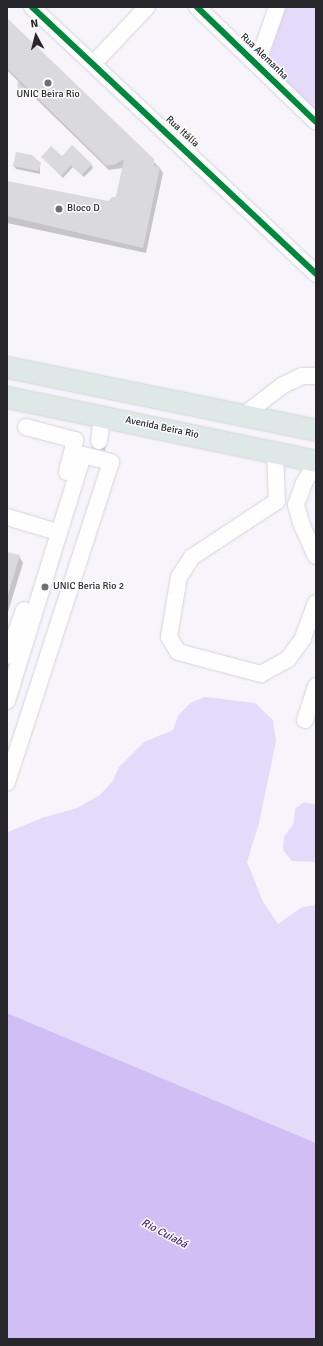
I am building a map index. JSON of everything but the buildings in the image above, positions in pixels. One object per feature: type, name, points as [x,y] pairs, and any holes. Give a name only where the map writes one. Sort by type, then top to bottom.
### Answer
[{"type":"main road","points":[[7,367],[316,430]]},
{"type":"main road","points":[[102,416],[111,402],[108,387]]},
{"type":"main road","name":"Avenida Beira Rio","points":[[7,397],[275,452],[316,462]]},
{"type":"street","name":"Rua Itália","points":[[32,7],[94,63],[316,274]]},
{"type":"street","points":[[94,63],[147,7]]},
{"type":"street","name":"Rua Alemanha","points":[[197,7],[258,64],[316,122]]},
{"type":"street","points":[[258,64],[277,7]]},
{"type":"street","points":[[244,415],[283,385],[302,376],[316,376]]},
{"type":"street","points":[[97,449],[102,416]]},
{"type":"street","points":[[7,656],[50,530],[75,440],[26,428]]},
{"type":"street","points":[[7,701],[83,455],[97,449]]},
{"type":"street","points":[[7,783],[111,462],[97,449]]},
{"type":"street","points":[[275,452],[277,501],[192,557],[179,577],[169,637],[178,652],[260,674],[288,659],[303,638],[316,603]]},
{"type":"street","points":[[316,462],[304,483],[296,505],[301,523],[316,556]]},
{"type":"street","points":[[7,517],[50,530]]},
{"type":"street","points":[[305,720],[316,686]]},
{"type":"shaded area","points":[[285,7],[316,7],[316,113],[267,64]]},
{"type":"shaded area","points":[[205,697],[255,703],[273,720],[276,741],[259,823],[247,862],[263,902],[278,924],[302,907],[316,905],[316,1143],[7,1013],[8,832],[42,818],[77,808],[100,795],[112,782],[119,767],[144,742],[173,730],[178,716],[190,703]]},
{"type":"shaded area","points":[[304,802],[316,805],[316,862],[292,861],[283,850],[284,837],[294,823],[295,809]]},
{"type":"water","name":"Rio Cuiabá","points":[[7,1013],[316,1143],[316,1339],[7,1339]]},
{"type":"cycle path","points":[[32,7],[316,274]]},
{"type":"cycle path","points":[[197,7],[316,122]]},
{"type":"place","name":"UNIC Beira Rio","points":[[48,83]]},
{"type":"place","name":"Bloco D","points":[[59,209]]},
{"type":"place","name":"UNIC Beria Rio 2","points":[[45,587]]}]
